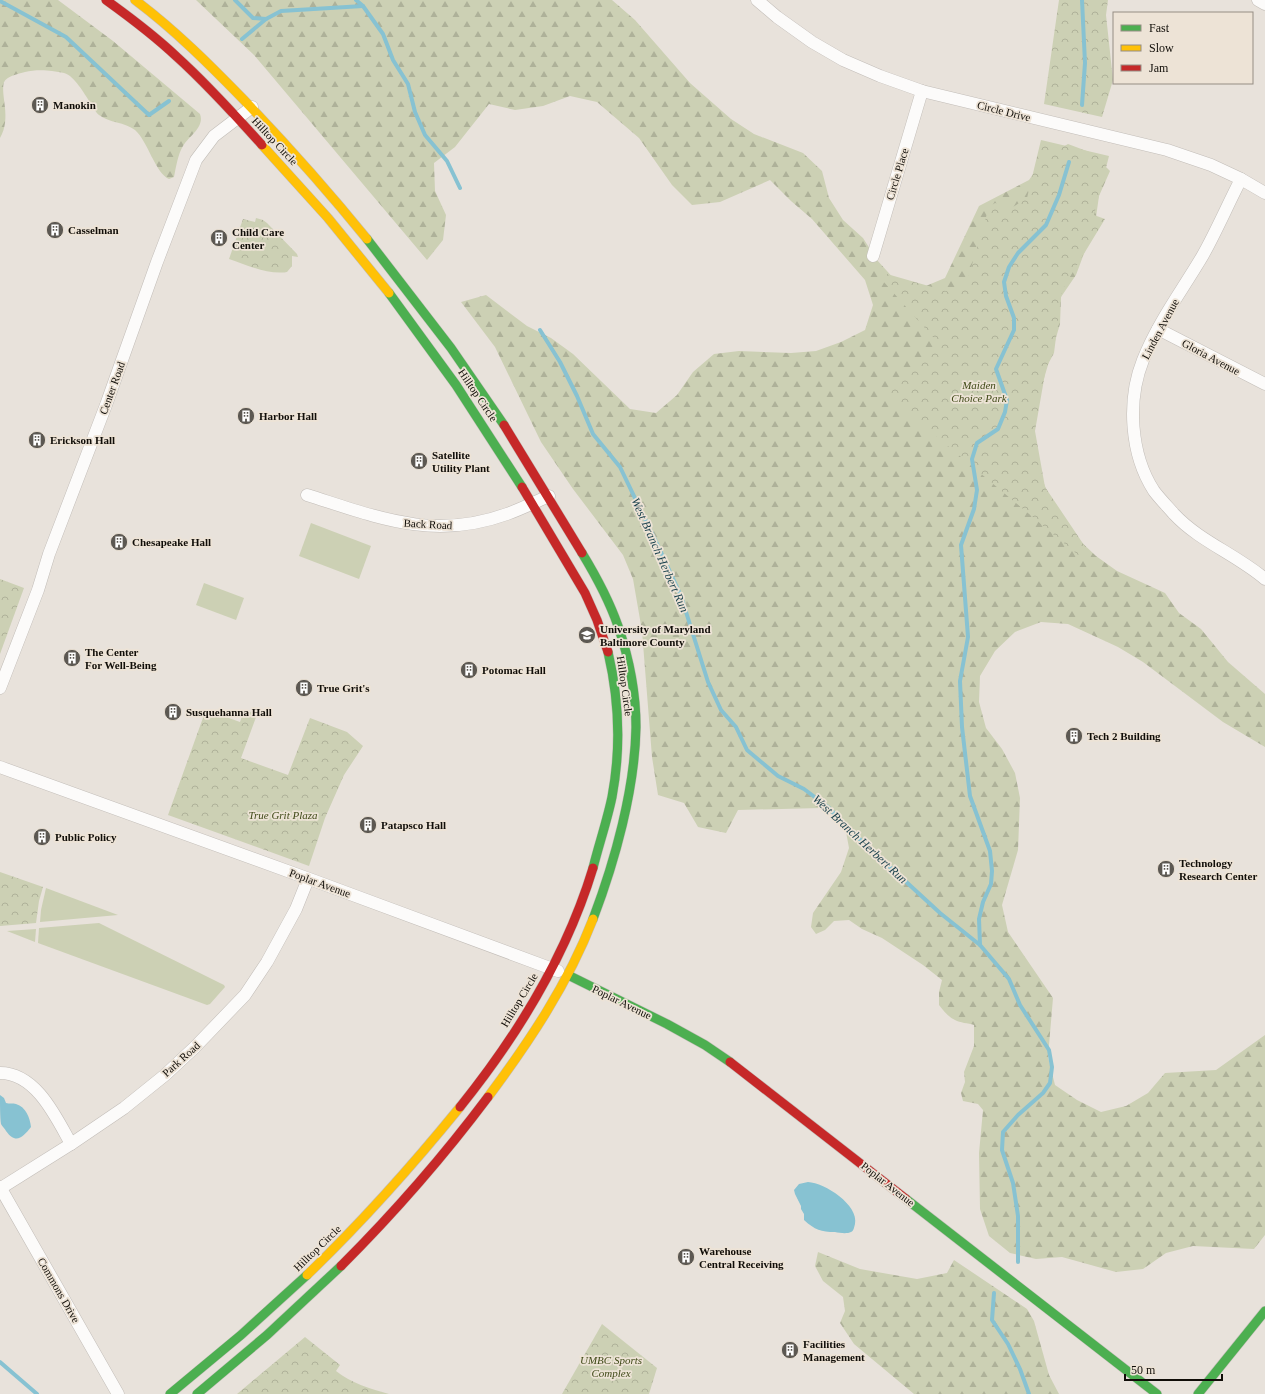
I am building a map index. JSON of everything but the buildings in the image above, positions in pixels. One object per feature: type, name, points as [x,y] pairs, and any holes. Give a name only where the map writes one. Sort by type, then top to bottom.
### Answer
[{"type":"street","name":"Hilltop Circle","points":[[106,0],[136,22],[186,65],[278,161],[380,281],[427,344],[478,417],[533,503],[578,580],[594,614],[606,645],[614,678],[618,714],[617,757],[612,799],[596,856],[576,915],[552,969],[514,1034],[466,1101],[409,1170],[367,1216],[262,1317],[170,1394]]},
{"type":"street","name":"Hilltop Circle","points":[[135,0],[197,52],[252,107],[292,150],[394,272],[441,334],[492,406],[592,570],[610,606],[622,638],[630,674],[635,712],[634,756],[628,793],[616,846],[592,920],[568,975],[528,1043],[479,1110],[422,1180],[379,1228],[273,1331],[197,1394]]},
{"type":"street","name":"Circle Drive","points":[[757,0],[777,17],[812,42],[843,60],[880,76],[922,91],[1167,150],[1211,165],[1241,179],[1265,193]]},
{"type":"street","points":[[1258,0],[1265,4]]},
{"type":"street","name":"Circle Place","points":[[873,256],[922,91]]},
{"type":"street","name":"Center Road","points":[[0,688],[38,590],[49,554],[106,405],[157,262],[196,160],[214,136],[252,107]]},
{"type":"street","name":"Linden Avenue","points":[[1241,179],[1203,254],[1158,328],[1143,360],[1136,383],[1133,405],[1134,431],[1140,462],[1154,491],[1175,515],[1197,533],[1265,579]]},
{"type":"street","name":"Gloria Avenue","points":[[1158,328],[1265,384]]},
{"type":"street","name":"Back Road","points":[[307,495],[390,521],[434,527],[481,522],[506,514],[548,496]]},
{"type":"street","name":"Poplar Avenue","points":[[0,767],[568,975],[706,1045],[724,1057],[1157,1394]]},
{"type":"street","name":"Park Road","points":[[0,1188],[71,1144],[124,1108],[195,1047],[245,995],[267,962],[296,909],[308,879]]},
{"type":"street","points":[[0,1073],[7,1073],[21,1077],[33,1086],[50,1108],[71,1144]]},
{"type":"street","name":"Commons Drive","points":[[0,1188],[118,1394]]},
{"type":"street","points":[[1198,1394],[1265,1312]]},
{"type":"green space","points":[[0,0],[58,0],[113,41],[200,114],[201,119],[196,131],[183,146],[180,153],[174,177],[169,179],[164,176],[144,141],[135,130],[127,125],[107,120],[99,115],[75,81],[63,73],[46,70],[31,71],[5,80],[3,93],[5,123],[0,138]]},
{"type":"green space","points":[[196,0],[612,0],[635,20],[690,83],[731,119],[754,134],[803,153],[822,171],[829,198],[843,220],[863,238],[877,260],[896,281],[921,288],[945,278],[979,206],[1029,180],[1045,157],[1068,144],[1092,153],[1110,171],[1099,196],[1095,224],[1076,275],[1061,297],[1060,324],[1035,409],[1035,463],[1048,493],[1077,538],[1096,556],[1117,571],[1165,593],[1179,613],[1201,629],[1228,662],[1265,694],[1265,747],[1223,722],[1143,662],[1118,647],[1068,624],[1041,622],[1015,632],[995,651],[980,676],[979,702],[986,728],[1002,749],[1015,773],[1020,798],[1018,850],[1002,905],[1008,932],[1053,998],[1048,1057],[1055,1085],[1077,1100],[1101,1112],[1126,1106],[1148,1093],[1165,1073],[1216,1070],[1265,1035],[1265,1235],[1254,1249],[1193,1246],[1166,1253],[1143,1269],[1116,1272],[1062,1257],[1036,1259],[1010,1253],[989,1236],[980,1209],[979,1153],[983,1110],[978,1104],[963,1101],[961,1093],[965,1082],[964,1072],[974,1046],[974,1025],[952,1019],[939,1005],[939,992],[942,980],[923,965],[882,938],[862,929],[849,920],[834,921],[825,930],[816,934],[811,927],[813,913],[841,872],[849,848],[844,821],[821,808],[738,810],[726,833],[698,827],[684,803],[658,795],[652,757],[642,631],[633,579],[623,555],[573,489],[541,442],[495,347],[461,302],[486,295],[527,326],[551,338],[573,354],[630,409],[656,413],[677,395],[693,372],[714,354],[739,351],[791,353],[816,351],[841,342],[865,330],[873,305],[865,280],[812,219],[770,180],[720,202],[692,205],[672,185],[639,138],[597,102],[570,96],[543,106],[515,110],[489,104],[455,147],[434,163],[435,191],[446,215],[443,240],[427,260],[254,55]]},
{"type":"green space","points":[[1059,0],[1108,0],[1106,15],[1113,80],[1102,117],[1044,104]]},
{"type":"green space","name":"Maiden Choice Park","points":[[1041,140],[1109,156],[1094,215],[1105,219],[1062,290],[1054,353],[1046,368],[1035,431],[1045,487],[1090,554],[1084,560],[887,395],[939,344],[883,281],[887,274],[953,293],[966,285],[989,207],[995,203],[1013,207],[1027,198]]},
{"type":"green space","points":[[256,218],[267,223],[297,254],[298,257],[292,256],[292,266],[287,272],[280,273],[265,271],[229,259],[243,219],[255,222]]},
{"type":"green space","points":[[311,523],[371,546],[359,579],[299,556]]},
{"type":"green space","points":[[0,579],[24,588],[0,654]]},
{"type":"green space","points":[[204,583],[244,598],[236,620],[196,605]]},
{"type":"green space","name":"True Grit Plaza","points":[[253,707],[259,709],[241,758],[288,775],[310,718],[347,732],[363,746],[344,775],[325,818],[309,866],[168,815],[204,715],[212,712],[240,722],[244,710],[251,712]]},
{"type":"green space","points":[[0,872],[43,887],[39,901],[36,923],[0,926]]},
{"type":"green space","points":[[46,888],[118,915],[40,922]]},
{"type":"green space","points":[[99,923],[224,985],[225,987],[210,1004],[207,1005],[38,943],[39,928]]},
{"type":"green space","points":[[36,929],[35,942],[7,931]]},
{"type":"green space","points":[[818,1252],[860,1269],[917,1279],[947,1273],[954,1260],[1027,1309],[1034,1321],[1049,1375],[1059,1394],[914,1394],[854,1344],[840,1323],[845,1311],[843,1297],[823,1281],[815,1266]]},
{"type":"green space","name":"UMBC Sports Complex","points":[[602,1324],[657,1368],[649,1394],[562,1394]]},
{"type":"green space","points":[[305,1337],[340,1365],[336,1371],[361,1385],[389,1394],[237,1394]]},
{"type":"water","points":[[0,1095],[4,1098],[6,1103],[19,1105],[25,1110],[30,1120],[31,1127],[19,1138],[13,1138],[1,1124]]},
{"type":"water","points":[[808,1182],[823,1186],[839,1196],[846,1203],[852,1210],[855,1217],[855,1224],[852,1231],[843,1233],[822,1231],[804,1220],[804,1214],[794,1190],[799,1184]]},
{"type":"waterway","points":[[235,0],[253,18],[266,19],[281,11],[363,6]]},
{"type":"waterway","name":"West Branch Herbert Run","points":[[356,0],[363,6],[383,34],[393,60],[408,84],[415,112],[425,135],[447,161],[460,188]]},
{"type":"waterway","points":[[1082,0],[1085,63],[1082,105]]},
{"type":"waterway","points":[[0,1],[66,37],[149,115],[169,101]]},
{"type":"waterway","points":[[242,39],[266,19]]},
{"type":"waterway","points":[[980,945],[979,919],[983,902],[991,884],[992,871],[990,851],[970,796],[962,727],[960,681],[968,637],[961,545],[974,509],[977,490],[972,459],[977,443],[998,429],[1005,412],[1007,400],[996,369],[1014,330],[1014,318],[1006,296],[1004,282],[1009,267],[1018,253],[1046,225],[1059,195],[1069,162]]},
{"type":"waterway","name":"West Branch Herbert Run","points":[[540,330],[560,362],[577,396],[593,434],[620,467],[681,596],[708,682],[721,710],[736,727],[747,750],[778,776],[804,789],[828,807],[853,833],[940,913],[980,945],[1009,979],[1020,1005],[1049,1050],[1052,1067],[1050,1083],[1043,1093],[1018,1115],[1003,1132],[1002,1150],[1013,1183],[1018,1216],[1018,1262]]},
{"type":"waterway","name":"West Branch Herbert Run","points":[[994,1293],[992,1320],[1008,1344],[1020,1369],[1029,1394]]},
{"type":"waterway","points":[[0,1362],[37,1394]]},
{"type":"traffic: fast","points":[[367,239],[451,348],[504,425]]},
{"type":"traffic: fast","points":[[389,293],[456,385],[522,487]]},
{"type":"traffic: fast","points":[[582,553],[602,588],[618,626],[631,676],[636,714],[635,751],[628,800],[609,873],[593,919]]},
{"type":"traffic: fast","points":[[593,868],[608,815],[617,761],[618,724],[615,688],[608,652]]},
{"type":"traffic: fast","points":[[568,975],[667,1024],[705,1045],[730,1062]]},
{"type":"traffic: fast","points":[[906,1199],[1157,1394]]},
{"type":"traffic: fast","points":[[197,1394],[267,1335],[341,1266]]},
{"type":"traffic: fast","points":[[170,1394],[241,1335],[307,1275]]},
{"type":"traffic: fast","points":[[1198,1394],[1265,1311]]},
{"type":"traffic: slow","points":[[135,0],[178,36],[244,100],[307,168],[367,239]]},
{"type":"traffic: slow","points":[[262,145],[328,218],[389,293]]},
{"type":"traffic: slow","points":[[488,1097],[533,1034],[560,989],[593,919]]},
{"type":"traffic: slow","points":[[307,1275],[386,1193],[424,1151],[460,1107]]},
{"type":"traffic: jam","points":[[106,0],[134,20],[169,49],[221,100],[262,145]]},
{"type":"traffic: jam","points":[[504,425],[582,553]]},
{"type":"traffic: jam","points":[[522,487],[585,593],[597,620],[608,652]]},
{"type":"traffic: jam","points":[[460,1107],[501,1052],[538,994],[569,933],[593,868]]},
{"type":"traffic: jam","points":[[730,1062],[906,1199]]},
{"type":"traffic: jam","points":[[341,1266],[418,1184],[488,1097]]},
{"type":"place","name":"Manokin","points":[[40,105]]},
{"type":"place","name":"Casselman","points":[[55,230]]},
{"type":"place","name":"Child Care Center","points":[[219,238]]},
{"type":"place","name":"Harbor Hall","points":[[246,416]]},
{"type":"place","name":"Erickson Hall","points":[[37,440]]},
{"type":"place","name":"Satellite Utility Plant","points":[[419,461]]},
{"type":"place","name":"Chesapeake Hall","points":[[119,542]]},
{"type":"place","name":"University of Maryland Baltimore County","points":[[587,635]]},
{"type":"place","name":"The Center For Well-Being","points":[[72,658]]},
{"type":"place","name":"Potomac Hall","points":[[469,670]]},
{"type":"place","name":"True Grit's","points":[[304,688]]},
{"type":"place","name":"Susquehanna Hall","points":[[173,712]]},
{"type":"place","name":"Tech 2 Building","points":[[1074,736]]},
{"type":"place","name":"Patapsco Hall","points":[[368,825]]},
{"type":"place","name":"Public Policy","points":[[42,837]]},
{"type":"place","name":"Technology Research Center","points":[[1166,869]]},
{"type":"place","name":"Warehouse Central Receiving","points":[[686,1257]]},
{"type":"place","name":"Facilities Management","points":[[790,1350]]}]
